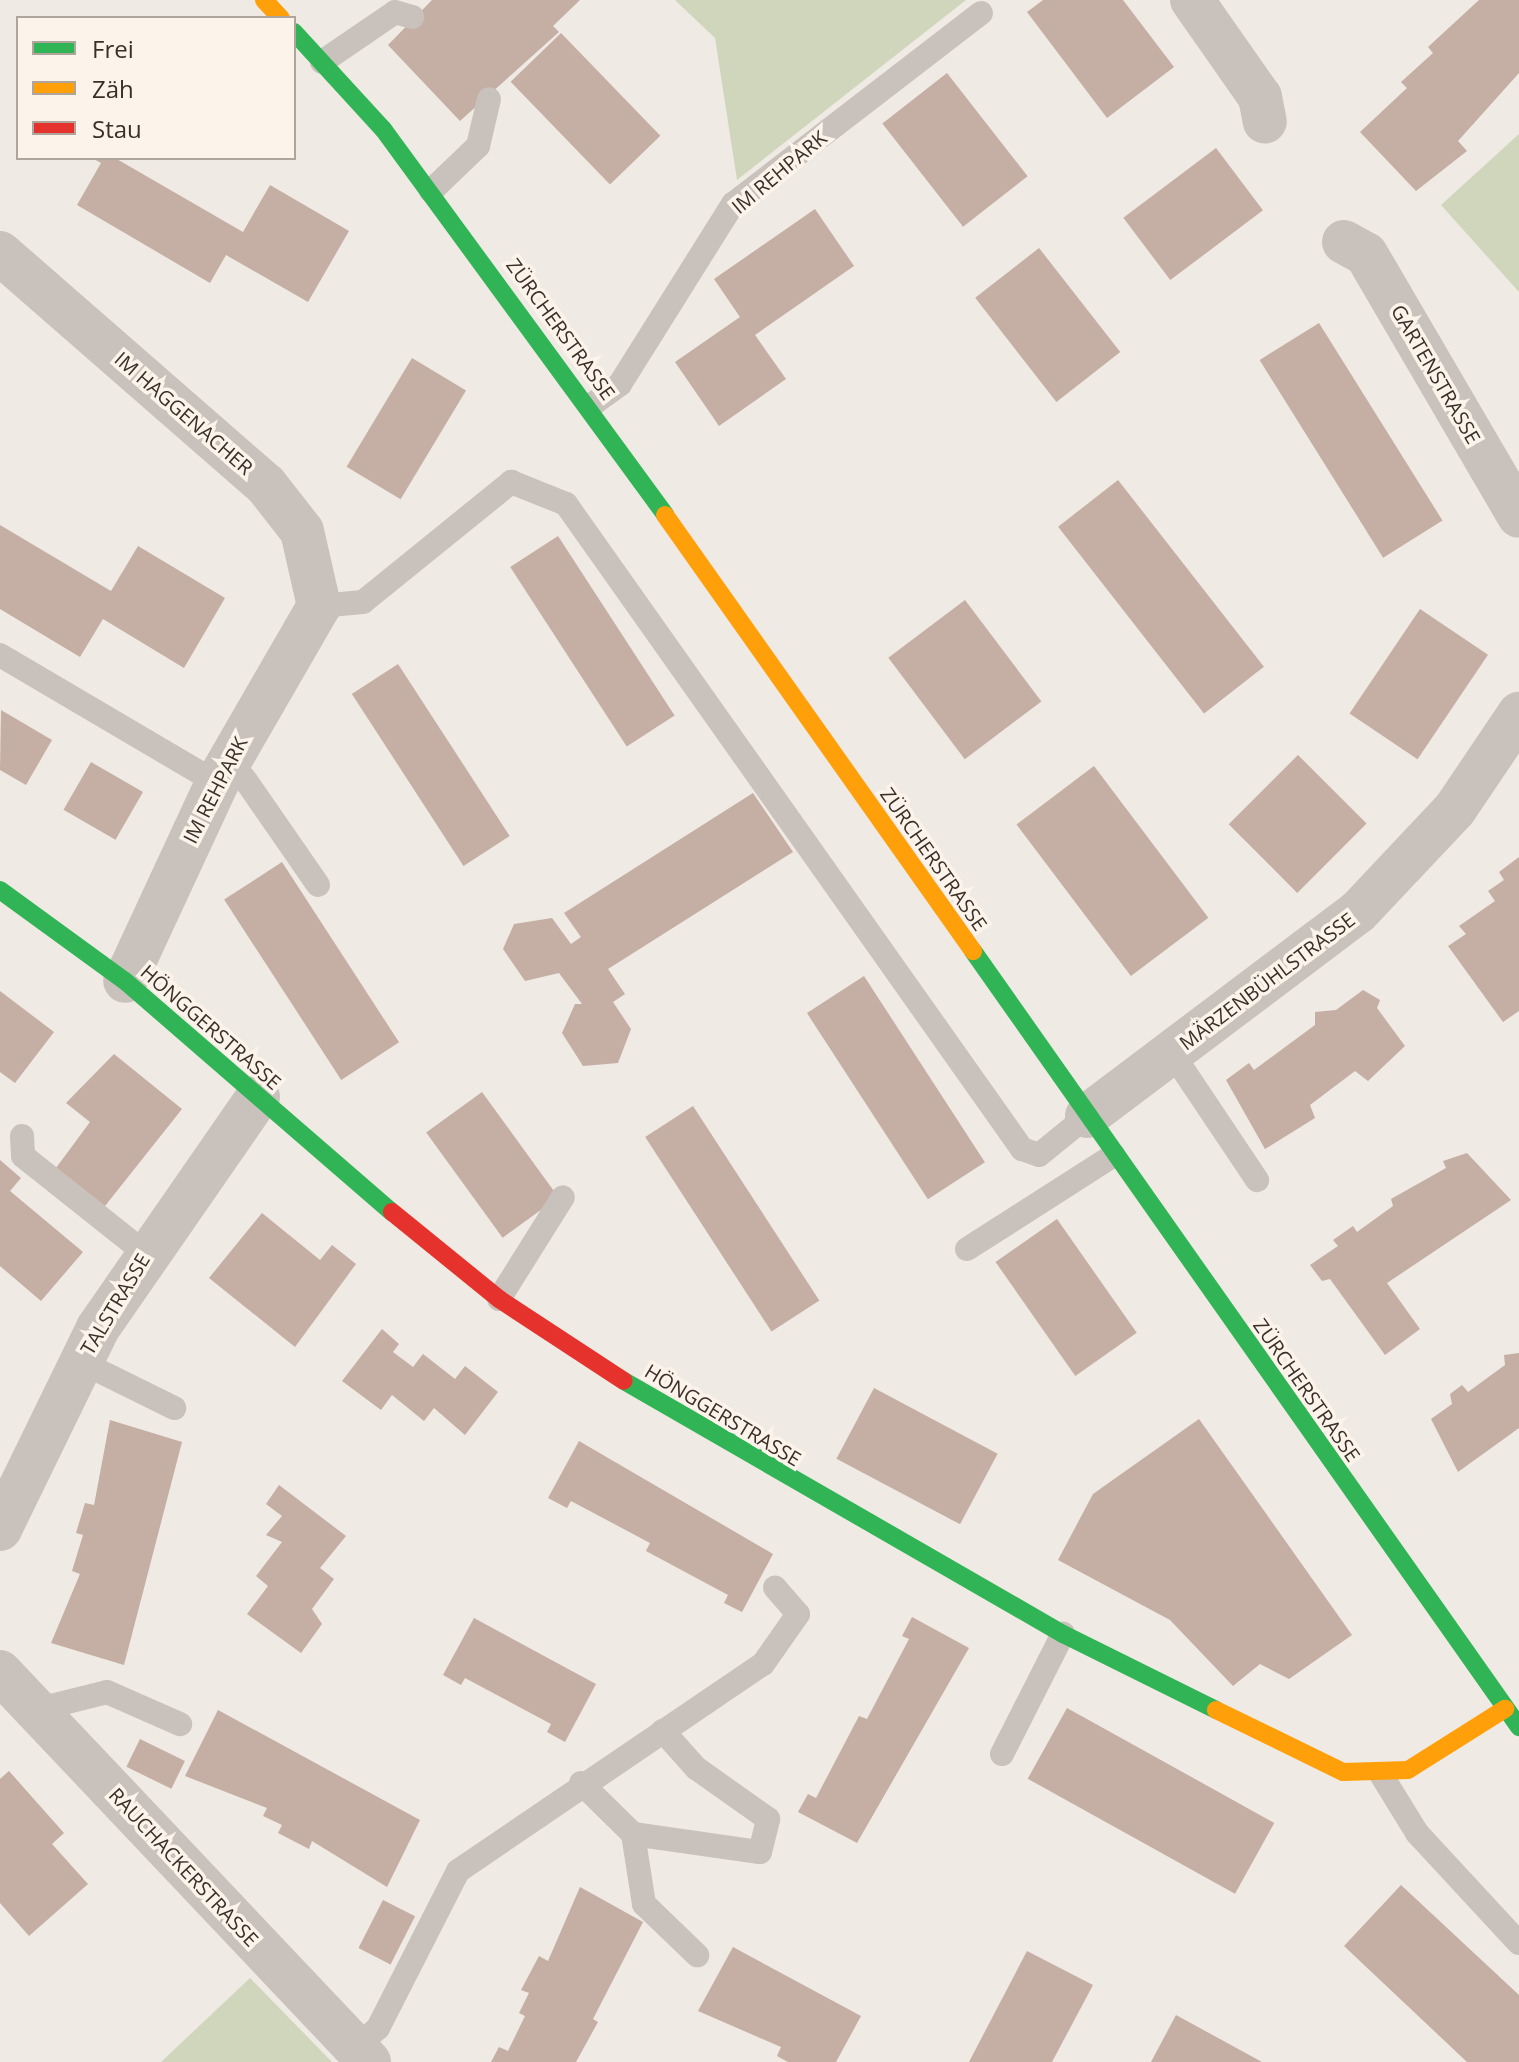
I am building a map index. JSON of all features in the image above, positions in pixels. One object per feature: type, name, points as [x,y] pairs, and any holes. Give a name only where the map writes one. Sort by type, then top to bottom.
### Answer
[{"type":"main road","points":[[264,0],[279,16]]},
{"type":"main road","name":"ZÜRCHERSTRASSE","points":[[296,34],[431,191],[590,406],[1519,1727]]},
{"type":"main road","name":"HÖNGGERSTRASSE","points":[[0,890],[125,981],[499,1299],[683,1420],[1063,1634],[1290,1749],[1343,1772],[1382,1776],[1408,1770],[1505,1709]]},
{"type":"street","points":[[1192,0],[1260,97],[1265,122]]},
{"type":"street","name":"GARTENSTRASSE","points":[[1344,242],[1366,254],[1519,516]]},
{"type":"street","name":"IM HAGGENACHER","points":[[0,253],[266,485],[302,531],[319,606]]},
{"type":"street","name":"IM REHPARK","points":[[125,981],[221,776],[319,606]]},
{"type":"street","name":"MÄRZENBÜHLSTRASSE","points":[[1087,1116],[1358,912],[1455,809],[1519,714]]},
{"type":"street","name":"TALSTRASSE","points":[[0,1529],[81,1362],[145,1253],[258,1097]]},
{"type":"street","name":"RAUCHACKERSTRASSE","points":[[0,1672],[362,2055]]},
{"type":"lane","points":[[322,62],[395,12],[412,17]]},
{"type":"lane","name":"IM REHPARK","points":[[590,406],[620,384],[733,204],[981,13]]},
{"type":"lane","points":[[431,191],[478,146],[489,99]]},
{"type":"lane","points":[[319,606],[363,602],[511,482],[566,504],[1022,1149],[1039,1155],[1087,1116]]},
{"type":"lane","points":[[0,655],[221,776],[244,778],[318,885]]},
{"type":"lane","points":[[1172,1053],[1257,1180]]},
{"type":"lane","points":[[22,1136],[23,1156],[145,1253]]},
{"type":"lane","points":[[967,1249],[1114,1155]]},
{"type":"lane","points":[[499,1299],[563,1197]]},
{"type":"lane","points":[[81,1362],[174,1408]]},
{"type":"lane","points":[[362,2055],[458,1871],[581,1783],[763,1664],[798,1614],[775,1588]]},
{"type":"lane","points":[[1002,1754],[1063,1634]]},
{"type":"lane","points":[[35,1710],[107,1692],[180,1724]]},
{"type":"lane","points":[[581,1783],[633,1834],[760,1852],[768,1819],[696,1768],[663,1731]]},
{"type":"lane","points":[[1382,1776],[1417,1833],[1519,1943]]},
{"type":"lane","points":[[633,1834],[644,1904],[697,1955]]},
{"type":"green space","points":[[675,0],[966,0],[737,180],[715,38]]},
{"type":"green space","points":[[1519,134],[1519,292],[1441,205]]},
{"type":"green space","points":[[250,1978],[332,2062],[161,2062]]},
{"type":"building","points":[[432,0],[580,0],[553,26],[559,32],[460,121],[388,45]]},
{"type":"building","points":[[1043,0],[1123,0],[1174,67],[1107,118],[1027,12]]},
{"type":"building","points":[[1479,0],[1519,0],[1519,73],[1458,141],[1467,151],[1416,191],[1360,132],[1407,88],[1401,82],[1433,53],[1428,47]]},
{"type":"building","points":[[561,33],[660,136],[610,184],[511,82]]},
{"type":"building","points":[[947,73],[1028,176],[963,227],[882,123]]},
{"type":"building","points":[[1216,148],[1263,210],[1170,280],[1123,218]]},
{"type":"building","points":[[96,160],[118,160],[243,232],[270,185],[349,231],[308,302],[226,255],[210,283],[77,205],[101,163]]},
{"type":"building","points":[[815,209],[854,266],[755,335],[786,379],[719,426],[675,362],[740,317],[714,279]]},
{"type":"building","points":[[1039,248],[1120,352],[1056,402],[975,298]]},
{"type":"building","points":[[1319,323],[1442,521],[1383,558],[1260,360]]},
{"type":"building","points":[[412,358],[466,390],[401,499],[347,467]]},
{"type":"building","points":[[1118,480],[1264,667],[1204,714],[1058,527]]},
{"type":"building","points":[[0,525],[111,591],[138,546],[225,598],[184,668],[103,619],[80,657],[0,609]]},
{"type":"building","points":[[558,536],[675,715],[627,747],[510,567]]},
{"type":"building","points":[[965,600],[1041,701],[965,759],[888,658]]},
{"type":"building","points":[[1420,609],[1488,655],[1418,759],[1350,713]]},
{"type":"building","points":[[398,664],[510,836],[464,866],[352,694]]},
{"type":"building","points":[[1,710],[52,740],[26,785],[0,770]]},
{"type":"building","points":[[1298,755],[1367,824],[1297,893],[1229,824]]},
{"type":"building","points":[[91,762],[143,792],[115,840],[64,810]]},
{"type":"building","points":[[1094,766],[1208,918],[1131,976],[1017,824]]},
{"type":"building","points":[[753,793],[793,852],[608,969],[625,994],[613,1002],[631,1029],[618,1063],[583,1066],[562,1033],[575,1004],[582,1004],[559,973],[525,981],[503,949],[514,924],[552,918],[571,944],[581,937],[564,913]]},
{"type":"building","points":[[1519,857],[1519,1011],[1503,1022],[1448,946],[1466,934],[1459,926],[1495,901],[1488,891],[1504,880],[1499,872]]},
{"type":"building","points":[[282,862],[399,1042],[341,1080],[224,900]]},
{"type":"building","points":[[864,976],[985,1162],[928,1199],[807,1013]]},
{"type":"building","points":[[1363,990],[1380,1000],[1377,1008],[1405,1046],[1368,1081],[1355,1071],[1310,1105],[1315,1118],[1265,1149],[1226,1080],[1249,1063],[1254,1070],[1315,1025],[1315,1012],[1336,1010]]},
{"type":"building","points":[[0,991],[54,1032],[15,1083],[0,1072]]},
{"type":"building","points":[[114,1054],[182,1109],[105,1206],[56,1168],[90,1122],[66,1103]]},
{"type":"building","points":[[482,1092],[558,1197],[503,1238],[426,1133]]},
{"type":"building","points":[[693,1106],[819,1301],[772,1332],[645,1137]]},
{"type":"building","points":[[1467,1153],[1511,1200],[1387,1283],[1420,1329],[1385,1355],[1330,1279],[1322,1281],[1310,1265],[1338,1246],[1333,1240],[1353,1226],[1357,1232],[1393,1206],[1391,1199],[1446,1168],[1443,1161]]},
{"type":"building","points":[[0,1160],[21,1178],[10,1191],[83,1252],[41,1301],[0,1266]]},
{"type":"building","points":[[262,1213],[320,1260],[332,1245],[356,1264],[295,1347],[209,1278]]},
{"type":"building","points":[[1057,1219],[1137,1333],[1075,1376],[996,1262]]},
{"type":"building","points":[[382,1329],[399,1344],[393,1352],[413,1367],[423,1354],[455,1379],[465,1366],[498,1392],[465,1435],[434,1408],[424,1421],[392,1395],[381,1410],[342,1381]]},
{"type":"building","points":[[1519,1353],[1519,1428],[1458,1472],[1431,1419],[1452,1404],[1450,1394],[1462,1385],[1468,1392],[1505,1365],[1504,1355]]},
{"type":"building","points":[[874,1388],[998,1454],[960,1524],[836,1459]]},
{"type":"building","points":[[1199,1419],[1352,1635],[1289,1679],[1260,1664],[1233,1686],[1170,1620],[1058,1560],[1093,1494]]},
{"type":"building","points":[[110,1420],[182,1442],[124,1665],[51,1643],[80,1574],[72,1571],[83,1535],[76,1533],[85,1503],[94,1505]]},
{"type":"building","points":[[579,1441],[773,1554],[742,1612],[724,1603],[728,1595],[646,1551],[650,1543],[571,1501],[567,1508],[548,1498]]},
{"type":"building","points":[[279,1485],[346,1536],[320,1568],[334,1579],[312,1609],[322,1624],[301,1653],[247,1614],[268,1586],[256,1576],[282,1542],[266,1535],[282,1516],[266,1504]]},
{"type":"building","points":[[912,1617],[969,1648],[857,1843],[798,1812],[808,1794],[816,1798],[859,1716],[867,1719],[909,1639],[902,1636]]},
{"type":"building","points":[[474,1618],[596,1684],[565,1742],[547,1732],[551,1724],[465,1678],[461,1685],[443,1675]]},
{"type":"building","points":[[1067,1708],[1274,1823],[1235,1894],[1028,1779]]},
{"type":"building","points":[[218,1710],[420,1820],[387,1887],[312,1841],[309,1849],[278,1833],[282,1825],[263,1816],[267,1808],[185,1776]]},
{"type":"building","points":[[140,1739],[185,1761],[171,1789],[126,1767]]},
{"type":"building","points":[[9,1771],[64,1833],[52,1844],[88,1884],[29,1936],[0,1903],[0,1779]]},
{"type":"building","points":[[1401,1885],[1519,1995],[1519,2062],[1467,2062],[1344,1946]]},
{"type":"building","points":[[580,1887],[643,1922],[593,2019],[598,2022],[576,2062],[491,2062],[499,2047],[508,2051],[525,2016],[519,2013],[529,1993],[521,1990],[539,1956],[548,1961]]},
{"type":"building","points":[[383,1900],[415,1916],[391,1964],[358,1948]]},
{"type":"building","points":[[733,1947],[861,2016],[836,2062],[788,2062],[777,2056],[781,2047],[698,2011]]},
{"type":"building","points":[[1027,1951],[1093,1985],[1052,2062],[969,2062]]},
{"type":"building","points":[[1176,2015],[1262,2062],[1151,2062]]},
{"type":"traffic: fast","points":[[296,34],[383,129],[665,515]]},
{"type":"traffic: fast","points":[[0,890],[125,981],[392,1212]]},
{"type":"traffic: fast","points":[[973,951],[1519,1727]]},
{"type":"traffic: fast","points":[[624,1381],[1063,1634],[1216,1710]]},
{"type":"traffic: slow","points":[[264,0],[279,16]]},
{"type":"traffic: slow","points":[[665,515],[973,951]]},
{"type":"traffic: slow","points":[[1216,1710],[1343,1772],[1408,1770],[1505,1709]]},
{"type":"traffic: jam","points":[[392,1212],[499,1299],[624,1381]]}]
